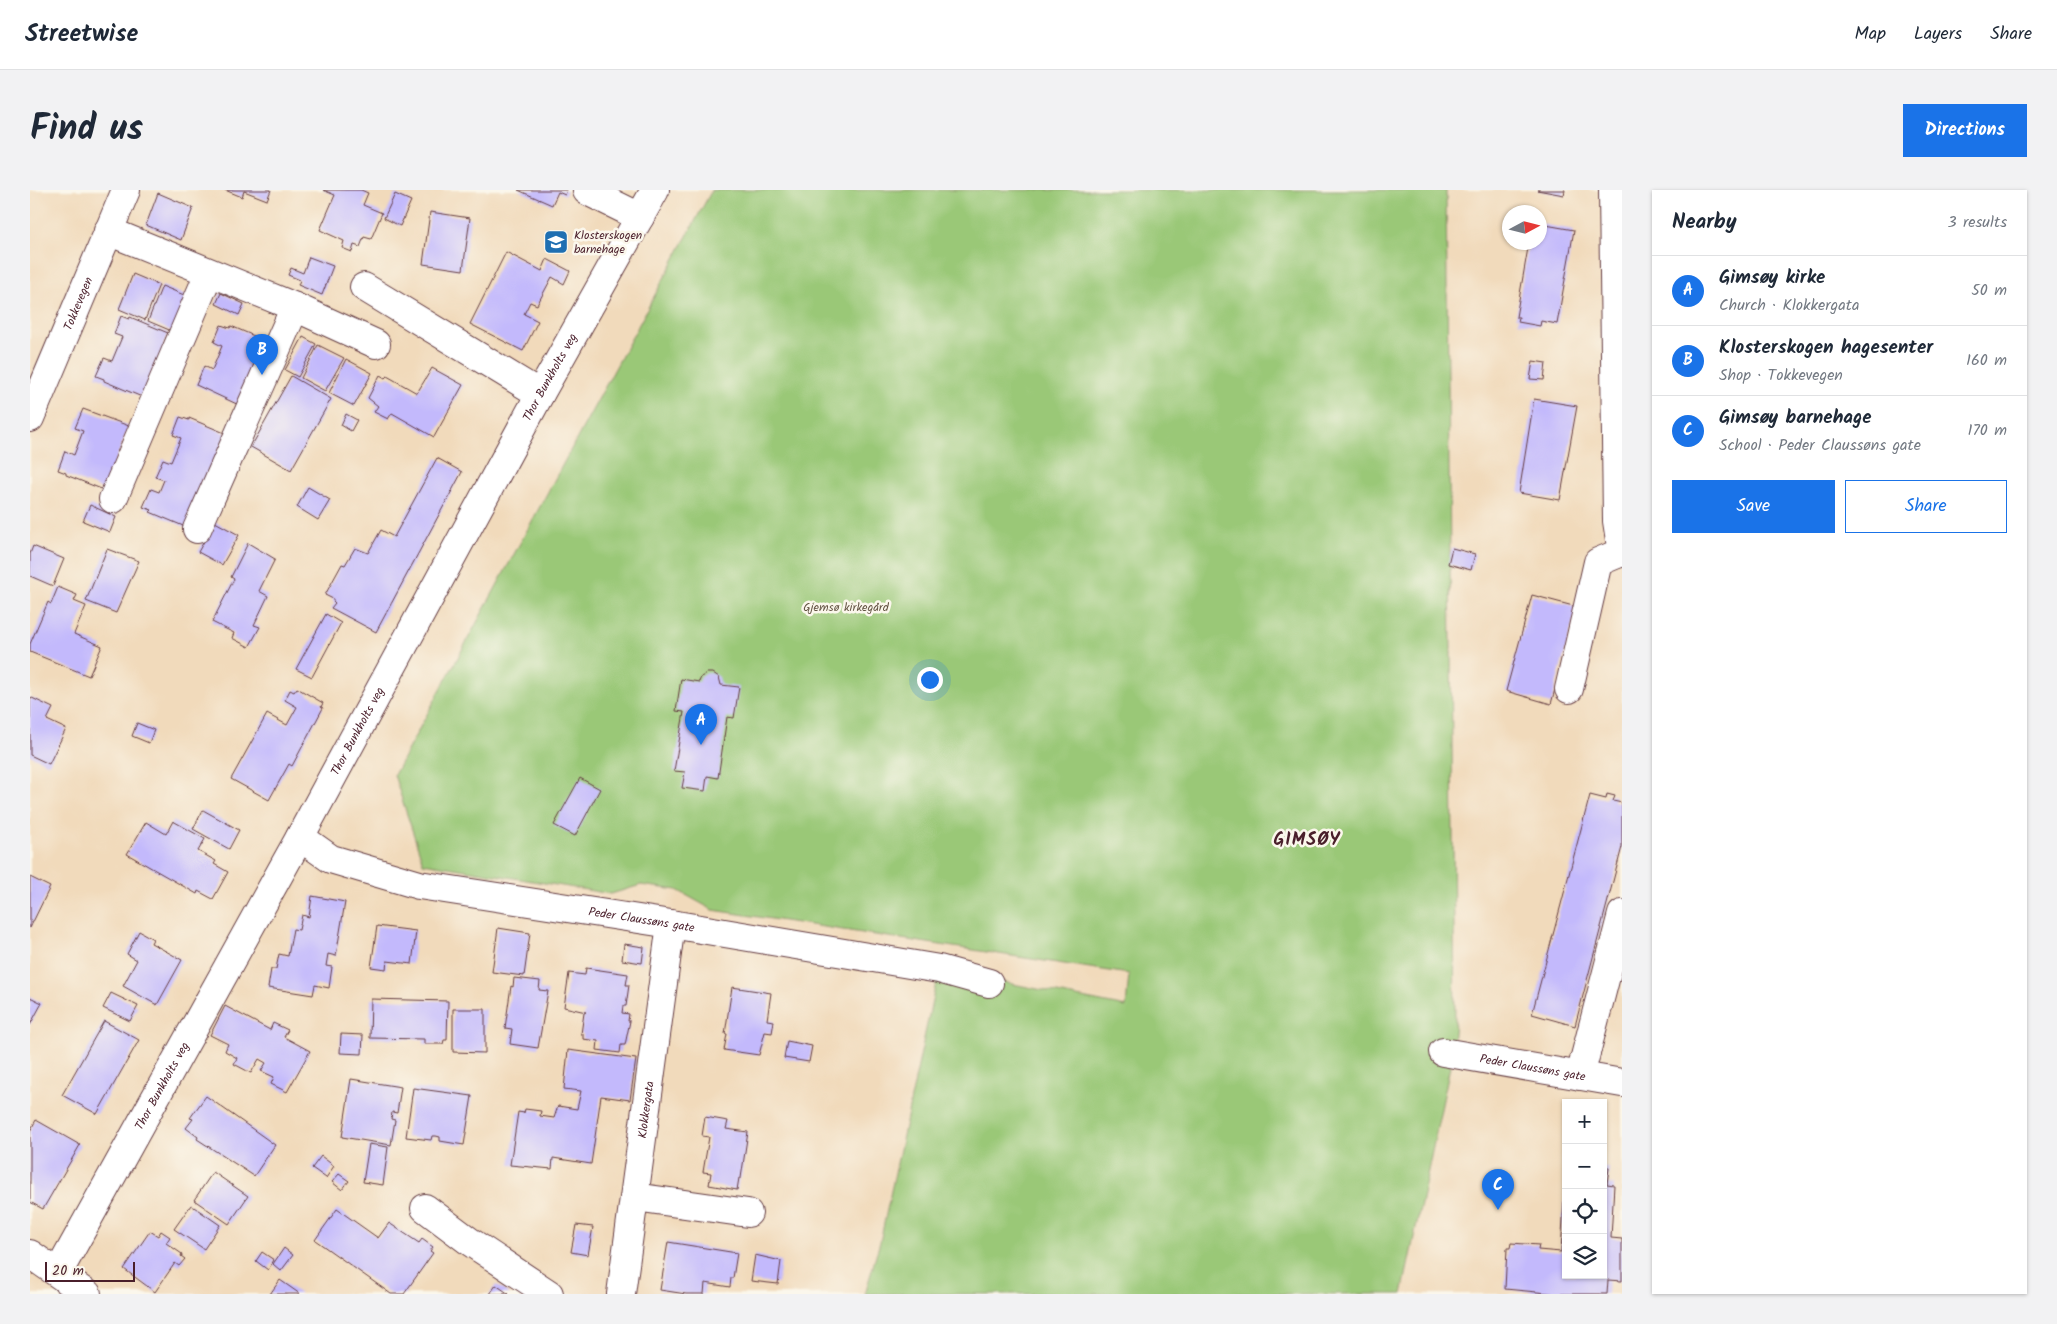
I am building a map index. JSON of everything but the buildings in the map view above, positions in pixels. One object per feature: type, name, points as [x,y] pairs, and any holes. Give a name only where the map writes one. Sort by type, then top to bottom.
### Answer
[{"type":"street","name":"Tokkevegen","points":[[30,418],[126,190]]},
{"type":"street","name":"Thor Bunkholts veg","points":[[58,1273],[300,837],[540,394],[655,190]]},
{"type":"street","points":[[1569,689],[1598,562],[1622,552],[1617,521],[1613,190]]},
{"type":"street","points":[[587,191],[640,217]]},
{"type":"street","points":[[108,232],[295,307],[376,344]]},
{"type":"street","points":[[112,499],[209,273]]},
{"type":"street","points":[[364,287],[540,394]]},
{"type":"street","points":[[197,529],[295,307]]},
{"type":"street","name":"Peder Claussøns gate","points":[[300,837],[331,858],[419,884],[939,969],[989,983]]},
{"type":"street","points":[[1580,1076],[1622,914]]},
{"type":"street","name":"Klokkergata","points":[[621,1294],[671,924]]},
{"type":"street","name":"Peder Claussøns gate","points":[[1443,1052],[1622,1083]]},
{"type":"street","points":[[635,1197],[748,1213]]},
{"type":"street","points":[[425,1208],[468,1240],[549,1294]]},
{"type":"street","points":[[30,1254],[87,1294]]},
{"type":"green space","name":"Gjemsø kirkegård","points":[[712,190],[1446,190],[1455,1021],[1452,1057],[1402,1294],[865,1294],[880,1242],[939,969],[1126,1007],[1129,974],[713,910],[677,890],[641,885],[611,894],[423,863],[394,775]]},
{"type":"place","name":"Klosterskogen barnehage","points":[[556,242]]},
{"type":"place","name":"Klosterskogen hagesenter","points":[[262,375]]},
{"type":"place","name":"Gimsøy kirke","points":[[701,745]]},
{"type":"place","name":"Gimsøy barnehage","points":[[1498,1210]]},
{"type":"district","name":"GIMSØY","points":[[1307,840]]}]
